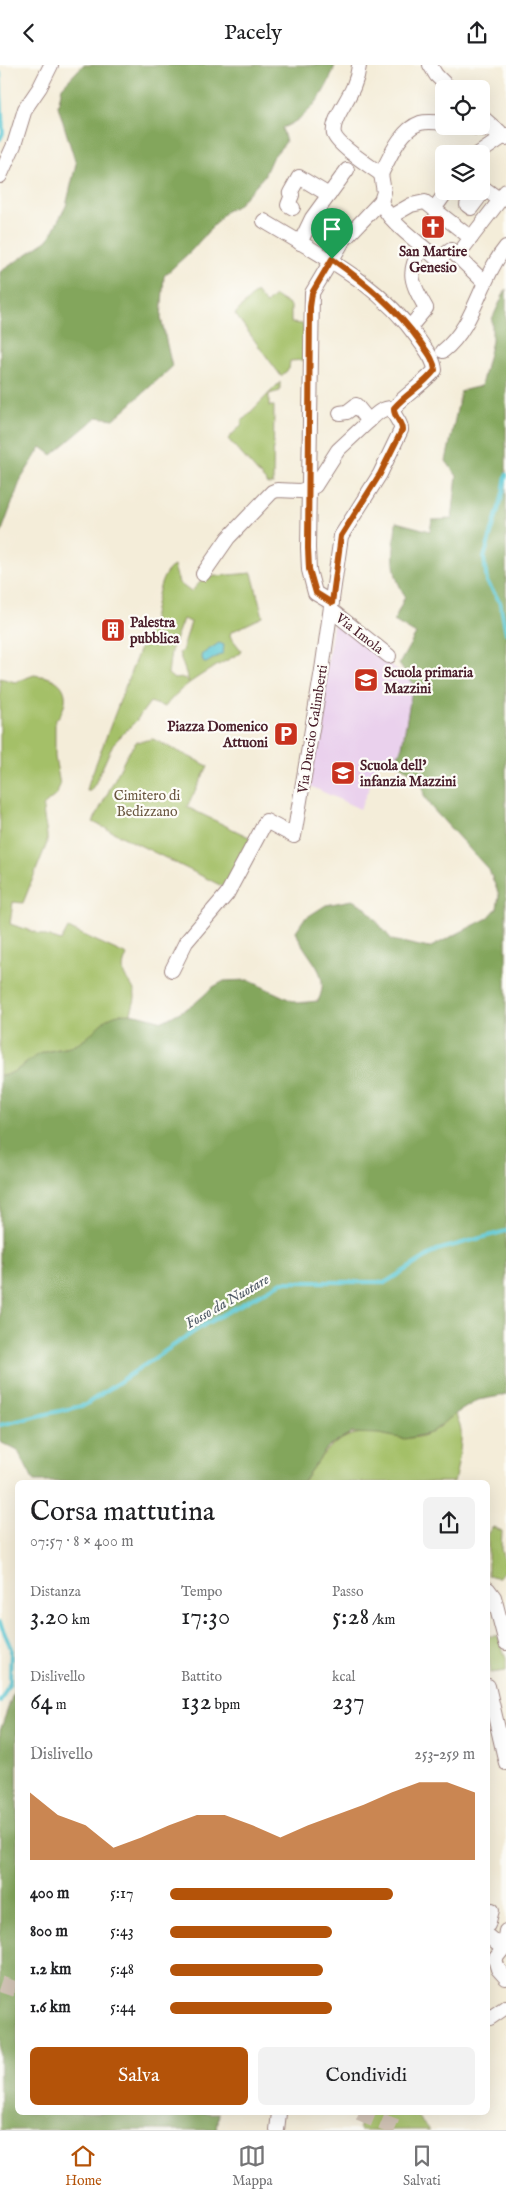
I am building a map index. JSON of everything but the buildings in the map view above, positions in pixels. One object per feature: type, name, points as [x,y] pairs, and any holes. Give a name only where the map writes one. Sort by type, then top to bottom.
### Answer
[{"type":"street","points":[[0,175],[14,145],[25,109],[40,87],[51,65]]},
{"type":"street","points":[[430,65],[441,80]]},
{"type":"street","points":[[359,66],[356,83],[340,111],[334,132],[335,137],[381,174]]},
{"type":"street","points":[[435,122],[427,122],[412,127],[403,136],[381,174],[384,192],[378,205],[423,247],[446,255],[484,283]]},
{"type":"street","points":[[490,123],[504,135]]},
{"type":"street","points":[[490,132],[504,135]]},
{"type":"street","points":[[490,145],[504,135]]},
{"type":"street","points":[[300,243],[312,218],[348,170]]},
{"type":"street","points":[[293,208],[288,205],[292,195],[290,193],[299,177],[329,195]]},
{"type":"street","points":[[446,255],[471,238],[503,196],[490,191]]},
{"type":"street","points":[[430,206],[437,200]]},
{"type":"street","points":[[467,205],[471,208],[476,200]]},
{"type":"street","name":"Via Imola","points":[[378,205],[343,241],[312,293],[309,569],[316,593],[389,656]]},
{"type":"street","points":[[390,217],[411,205],[430,206],[471,238]]},
{"type":"street","points":[[203,575],[228,538],[272,492],[300,491],[318,483],[338,450],[380,411],[398,404],[422,384],[435,370],[433,361],[410,327],[381,297],[332,259],[300,243],[264,221]]},
{"type":"street","points":[[410,327],[426,308],[416,291],[412,276],[412,261],[423,247]]},
{"type":"street","points":[[443,351],[458,337],[484,283],[506,247]]},
{"type":"street","name":"Via Duccio Galimberti","points":[[172,970],[186,942],[227,894],[266,821],[294,836],[341,536],[380,474],[402,430],[402,424],[394,415],[398,404]]},
{"type":"street","points":[[340,413],[347,412],[356,405],[369,421]]},
{"type":"street","points":[[490,1592],[494,1597],[506,1643]]},
{"type":"street","points":[[490,1695],[506,1763]]},
{"type":"street","points":[[490,1922],[492,1911]]},
{"type":"street","points":[[506,1931],[503,1949],[495,1959],[498,1969],[506,1978]]},
{"type":"street","points":[[490,1936],[503,1949]]},
{"type":"street","points":[[490,2018],[506,2007]]},
{"type":"street","points":[[277,2130],[279,2115]]},
{"type":"shaded area","name":"Scuola primaria Mazzini","points":[[339,619],[413,684],[402,747],[395,761],[383,755],[360,809],[308,785],[333,626]]},
{"type":"green space","points":[[83,65],[335,65],[327,85],[316,103],[301,118],[282,128],[286,142],[272,158],[264,176],[237,206],[226,211],[191,251],[164,276],[161,318],[172,367],[114,419],[97,417],[52,455],[41,447],[21,479],[0,536],[0,272],[48,240],[66,206],[76,164],[58,106],[62,87]]},
{"type":"green space","points":[[506,289],[506,1395],[478,1400],[455,1414],[431,1433],[405,1439],[379,1434],[352,1433],[328,1447],[303,1480],[33,1480],[18,1451],[0,1442],[0,1075],[11,1073],[40,1054],[77,1044],[86,1039],[103,1022],[114,1015],[127,1013],[163,1021],[193,1005],[213,987],[224,981],[248,980],[297,1003],[318,1001],[322,990],[320,973],[296,931],[304,919],[326,905],[352,900],[364,906],[392,940],[429,948],[488,918],[497,908],[499,895],[489,870],[431,807],[424,796],[422,782],[395,761],[402,747],[413,684],[399,664],[416,634],[394,621],[405,596],[400,587],[395,569],[396,522],[430,531],[432,520],[452,519],[457,476],[446,461],[461,391],[481,386],[492,341],[492,319]]},
{"type":"green space","points":[[256,292],[266,304],[275,296],[291,306],[291,323],[303,324],[304,360],[290,361],[289,369],[281,376],[235,314]]},
{"type":"green space","points":[[280,382],[280,391],[269,394],[269,406],[274,406],[273,484],[268,484],[228,439],[242,424],[241,422]]},
{"type":"green space","points":[[174,566],[179,583],[191,592],[205,577],[252,573],[263,617],[231,632],[230,636],[241,650],[240,653],[190,682],[165,707],[150,702],[136,721],[113,744],[95,784],[90,791],[87,791],[143,640],[151,626],[158,593],[168,570]],"holes":[[[183,619],[191,622],[182,651],[179,653],[189,682],[184,678],[174,679],[168,674],[171,651]]]},
{"type":"green space","points":[[34,675],[48,677],[57,682],[64,691],[65,703],[55,721],[55,757],[60,785],[57,794],[43,806],[47,843],[23,903],[13,902],[10,924],[61,941],[68,928],[127,955],[123,970],[126,979],[132,986],[135,999],[131,1013],[112,1017],[105,1021],[83,1041],[75,1045],[45,1052],[11,1073],[0,1075],[0,678],[15,682]]},
{"type":"green space","name":"Cimitero di Bedizzano","points":[[153,739],[208,766],[187,807],[251,838],[226,888],[93,822],[127,755],[136,742]]},
{"type":"green space","points":[[455,1414],[460,1425],[461,1437],[454,1480],[304,1480],[325,1452],[334,1444],[354,1434],[367,1433],[411,1438],[423,1436],[440,1427]]},
{"type":"green space","points":[[493,1527],[502,1531],[501,1549],[506,1568],[498,1578],[490,1576],[490,1531]]},
{"type":"green space","points":[[490,1636],[498,1636],[506,1658],[506,1671],[491,1673]]},
{"type":"green space","points":[[15,1688],[15,2115],[219,2115],[217,2130],[0,2130],[0,1731]]},
{"type":"green space","points":[[358,2115],[416,2115],[429,2130],[360,2130]]},
{"type":"water","points":[[219,643],[224,645],[223,653],[204,663],[201,655]]},
{"type":"waterway","points":[[0,73],[3,133],[0,139]]},
{"type":"waterway","name":"Fosso da Nuotare","points":[[506,475],[503,493],[484,558],[487,582],[500,602],[506,633]]},
{"type":"waterway","name":"Fosso da Nuotare","points":[[0,1425],[85,1405],[204,1325],[282,1282],[386,1282],[437,1250],[506,1231]]},
{"type":"waterway","points":[[0,1623],[11,1648],[10,1682],[0,1702]]},
{"type":"tunnel","points":[[0,1984],[15,1989]]},
{"type":"tunnel","points":[[364,2115],[401,2130]]},
{"type":"place","name":"San Martire Genesio","points":[[433,227]]},
{"type":"place","name":"Palestra pubblica","points":[[113,630]]},
{"type":"place","name":"Scuola primaria Mazzini","points":[[366,680]]},
{"type":"place","name":"Piazza Domenico Attuoni","points":[[286,734]]},
{"type":"place","name":"Scuola dell' infanzia Mazzini","points":[[343,773]]},
{"type":"route","points":[[332,259],[365,283],[410,327],[433,361],[435,370],[414,392],[401,400],[394,408],[394,415],[402,424],[402,430],[380,474],[361,501],[341,536],[332,603],[324,600],[316,593],[309,569],[308,548],[310,307],[312,293],[332,259]]}]
